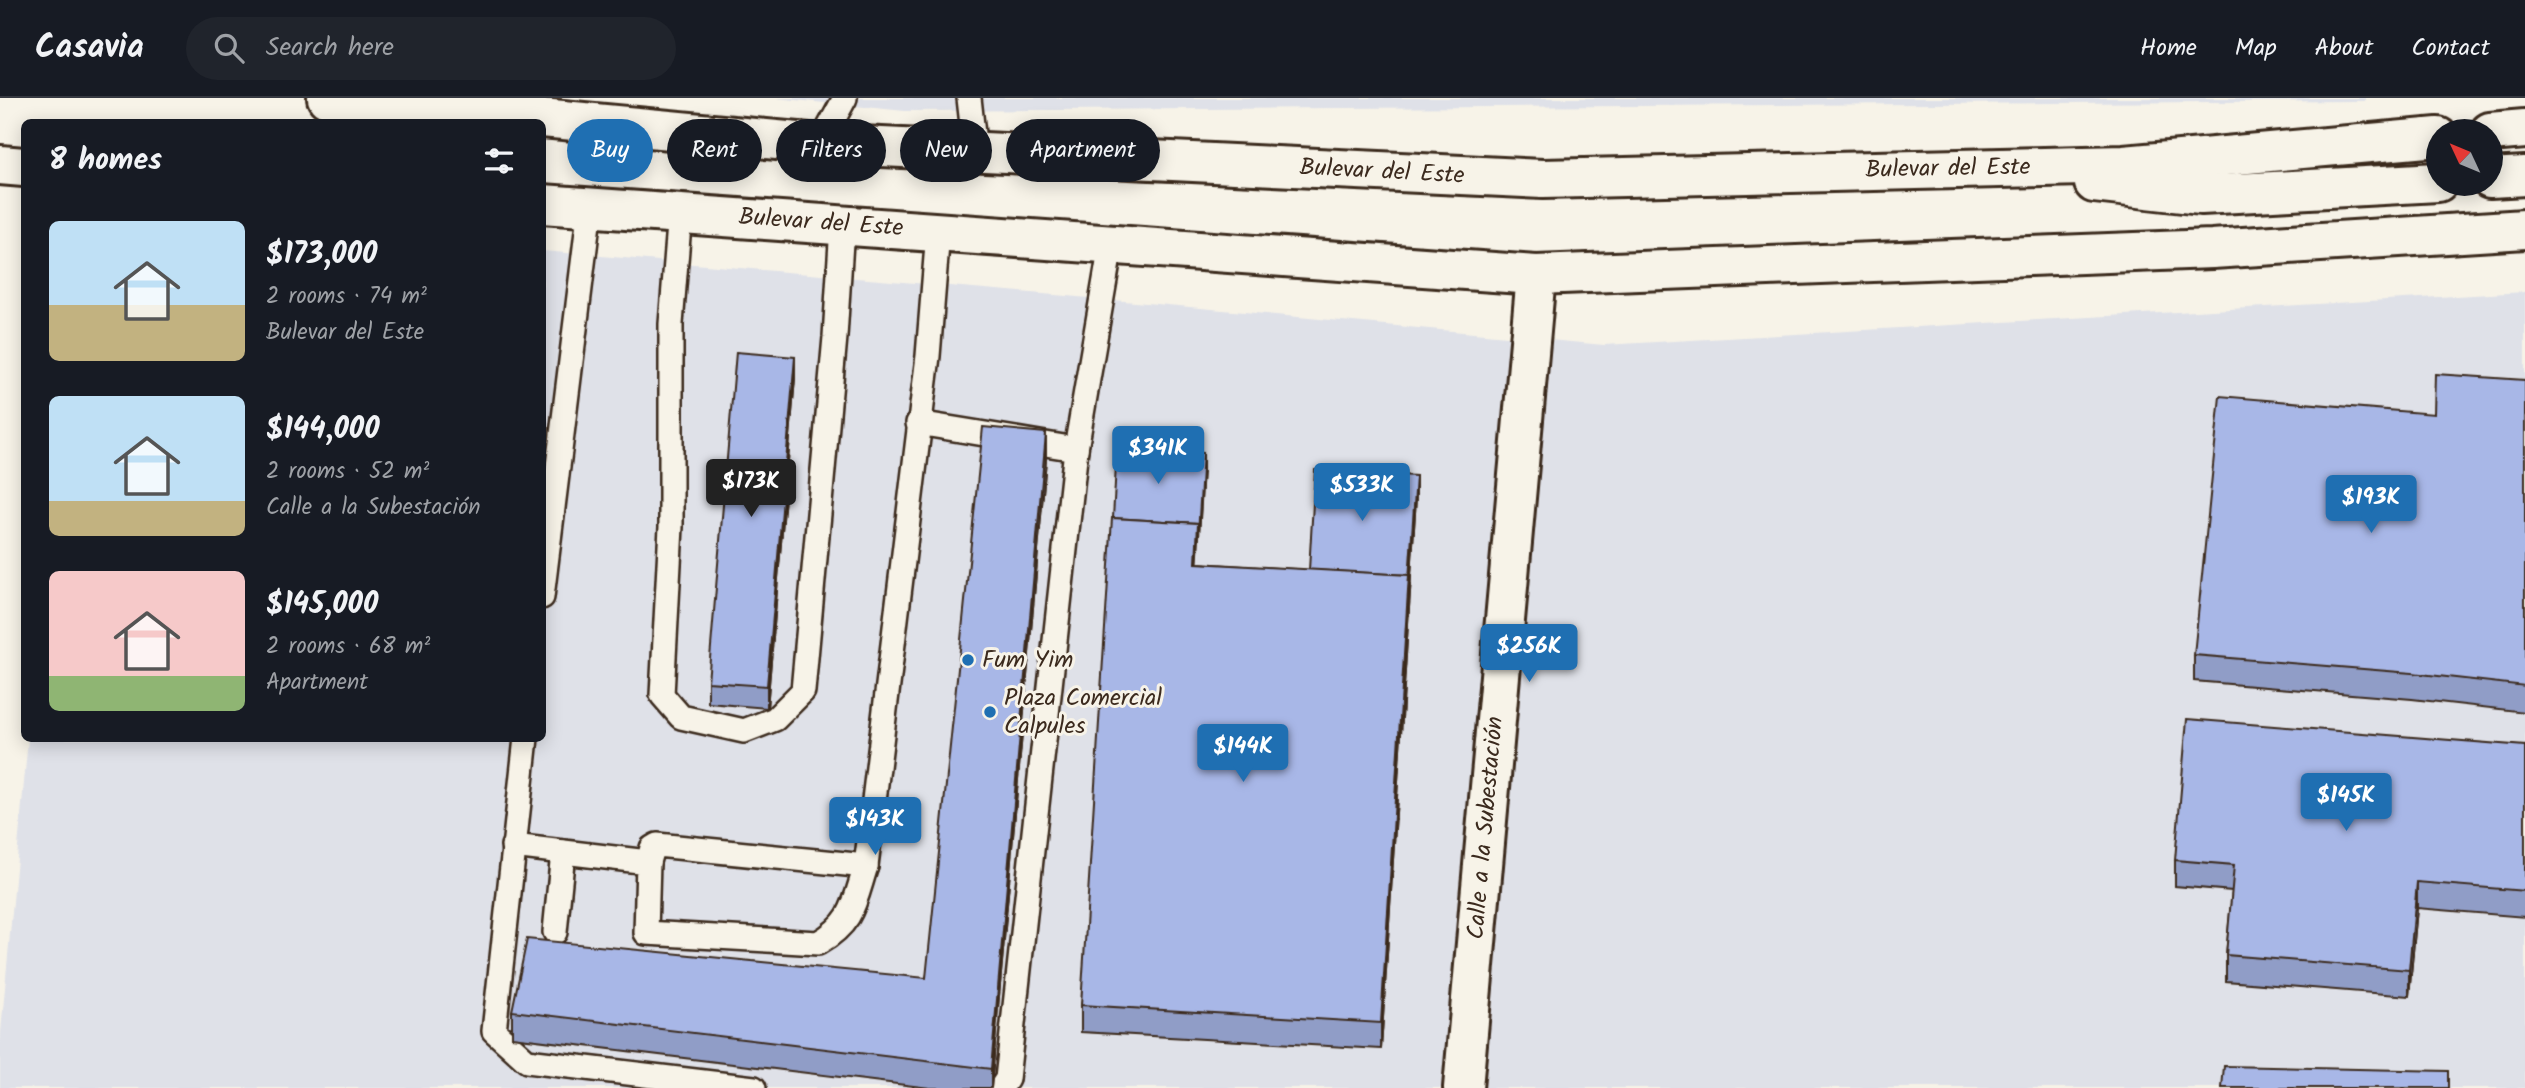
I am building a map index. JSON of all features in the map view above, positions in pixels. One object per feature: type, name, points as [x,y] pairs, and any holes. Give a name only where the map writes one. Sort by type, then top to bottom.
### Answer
[{"type":"main road","name":"Bulevar del Este","points":[[327,98],[776,140]]},
{"type":"main road","points":[[2503,131],[2525,129]]},
{"type":"main road","name":"Bulevar del Este","points":[[992,153],[1543,179],[2124,164],[2426,138]]},
{"type":"main road","points":[[0,165],[21,167]]},
{"type":"main road","points":[[2000,168],[2127,188],[2201,195],[2426,183]]},
{"type":"main road","points":[[2503,177],[2525,176]]},
{"type":"main road","name":"Bulevar del Este","points":[[546,204],[1536,275],[2212,249],[2525,229]]},
{"type":"main road","name":"Calle a la Subestación","points":[[1463,1088],[1536,275]]},
{"type":"lane","points":[[834,119],[845,98]]},
{"type":"lane","points":[[969,98],[971,119]]},
{"type":"lane","points":[[546,564],[590,207]]},
{"type":"lane","points":[[680,212],[671,324],[671,527],[662,695],[681,717],[744,731],[775,719],[803,691],[835,337],[842,226]]},
{"type":"lane","points":[[866,866],[657,845],[652,848],[648,862],[646,933],[818,943],[835,933],[849,919],[866,866],[928,356],[938,232]]},
{"type":"lane","points":[[1001,1088],[1007,1079],[1076,449],[1111,245]]},
{"type":"lane","points":[[918,422],[1076,449]]},
{"type":"lane","points":[[526,742],[494,1031],[527,1061],[754,1088]]},
{"type":"lane","points":[[513,846],[648,862]]},
{"type":"lane","points":[[555,932],[563,852]]},
{"type":"shaded area","points":[[775,98],[2365,98],[2365,101],[905,111]]},
{"type":"shaded area","points":[[546,251],[1604,345],[2525,292],[2525,1088],[0,1088],[0,1042],[28,742],[546,742]]},
{"type":"building","points":[[736,352],[795,357],[767,686],[708,682]]},
{"type":"building","points":[[2435,374],[2525,380],[2525,686],[2412,673],[2194,655],[2220,396],[2434,414]]},
{"type":"building","name":"Plaza Comercial Calpules","points":[[983,427],[1046,433],[991,1069],[512,1011],[527,939],[926,978]]},
{"type":"building","points":[[1117,448],[1203,453],[1198,534],[1198,523],[1113,518]]},
{"type":"building","points":[[1315,470],[1416,476],[1409,580],[1409,575],[1309,570]]},
{"type":"building","points":[[1112,518],[1198,523],[1196,563],[1409,575],[1381,1023],[1081,1005]]},
{"type":"building","points":[[2187,719],[2525,746],[2525,891],[2417,882],[2409,970],[2226,955],[2234,865],[2175,860]]},
{"type":"building","points":[[2224,1066],[2448,1071],[2448,1088],[2222,1088]]},
{"type":"place","name":"Fum Yim","points":[[968,660]]},
{"type":"place","name":"Plaza Comercial Calpules","points":[[990,712]]}]
